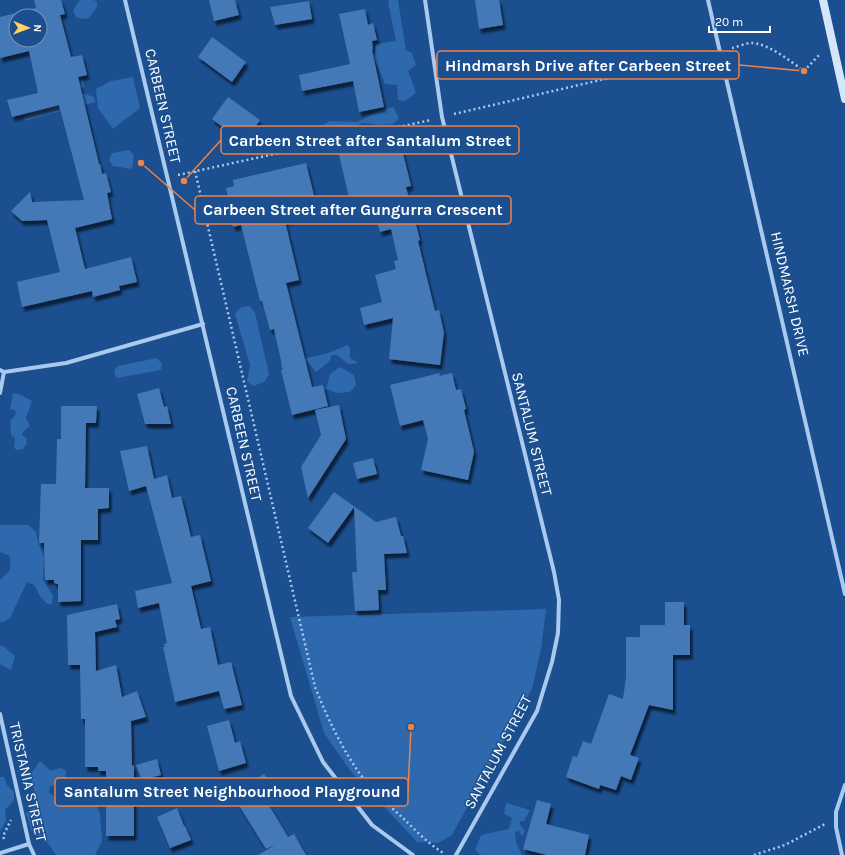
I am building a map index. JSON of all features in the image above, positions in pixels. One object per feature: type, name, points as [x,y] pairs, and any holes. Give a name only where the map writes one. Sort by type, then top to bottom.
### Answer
[{"type":"main road","points":[[823,0],[845,99]]},
{"type":"street","name":"CARBEEN STREET","points":[[125,0],[291,696],[323,762],[372,825],[413,855]]},
{"type":"street","name":"SANTALUM STREET","points":[[425,0],[442,117],[554,572],[559,600],[558,633],[552,662],[537,711],[456,855]]},
{"type":"street","name":"HINDMARSH DRIVE","points":[[708,0],[845,594]]},
{"type":"street","points":[[0,393],[2,371],[66,363],[203,324]]},
{"type":"street","name":"TRISTANIA STREET","points":[[0,714],[29,844],[34,855]]},
{"type":"street","points":[[842,855],[836,823],[836,812],[845,785]]},
{"type":"street","points":[[0,854],[29,844]]},
{"type":"path","points":[[168,178],[195,170],[442,117],[719,52],[751,43],[774,50],[804,71]]},
{"type":"path","points":[[195,170],[315,687],[324,710],[342,747],[361,774],[386,802],[420,835],[438,850],[448,855]]},
{"type":"path","points":[[8,851],[3,836],[11,820]]},
{"type":"path","points":[[754,855],[785,845],[822,825],[836,823]]},
{"type":"shaded area","points":[[81,0],[94,0],[97,2],[97,7],[89,18],[82,19],[76,17],[73,11],[78,2]]},
{"type":"shaded area","points":[[389,0],[398,0],[406,50],[412,53],[416,65],[408,71],[416,93],[405,101],[398,100],[397,85],[385,84],[377,64],[369,54],[375,51],[376,44],[396,41],[388,2]]},
{"type":"shaded area","points":[[133,77],[140,108],[113,129],[98,108],[96,89],[111,81]]},
{"type":"shaded area","points":[[79,80],[83,80],[84,87],[77,91],[94,97],[95,102],[25,121],[23,118],[32,111]]},
{"type":"shaded area","points":[[393,107],[399,118],[393,124],[380,125],[363,123],[339,133],[326,133],[324,124],[330,121],[357,122],[381,110]]},
{"type":"shaded area","points":[[129,150],[134,155],[132,169],[113,166],[109,160],[112,153]]},
{"type":"shaded area","points":[[250,306],[255,313],[269,374],[264,382],[253,386],[247,381],[250,365],[235,314],[241,307]]},
{"type":"shaded area","points":[[347,345],[350,347],[350,358],[358,363],[348,364],[337,355],[332,355],[329,362],[316,372],[308,362],[281,368],[281,361],[323,354]]},
{"type":"shaded area","points":[[157,358],[162,364],[161,370],[117,378],[114,374],[115,369],[118,366]]},
{"type":"shaded area","points":[[340,367],[354,375],[356,385],[350,392],[337,393],[326,389],[330,374]]},
{"type":"shaded area","points":[[13,393],[21,395],[32,401],[26,418],[30,426],[23,432],[22,435],[26,438],[27,443],[23,449],[17,450],[14,448],[15,438],[11,435],[10,421],[15,415],[16,411],[10,409]]},
{"type":"shaded area","points":[[0,525],[28,525],[36,532],[44,557],[43,580],[53,595],[52,604],[47,604],[40,596],[34,585],[27,582],[10,618],[4,622],[0,622],[0,580],[10,570],[10,556],[0,552]]},
{"type":"shaded area","points":[[546,609],[541,649],[532,689],[452,835],[438,843],[417,842],[352,773],[324,733],[290,617]]},
{"type":"shaded area","points":[[2,645],[15,656],[11,670],[0,664],[0,646]]},
{"type":"shaded area","points":[[40,761],[51,771],[59,768],[66,770],[65,780],[50,787],[49,792],[59,801],[80,795],[93,798],[100,813],[102,841],[95,855],[56,855],[48,843],[32,832],[26,813],[38,804],[30,775]]},
{"type":"shaded area","points":[[0,777],[4,777],[7,785],[14,792],[14,800],[5,810],[6,821],[0,831]]},
{"type":"shaded area","points":[[506,803],[530,810],[524,821],[520,821],[520,825],[525,830],[523,835],[521,835],[519,831],[515,832],[516,843],[522,855],[481,855],[475,850],[481,835],[509,829],[512,818],[504,814]]},
{"type":"building","points":[[34,0],[61,0],[65,14],[60,15],[71,57],[82,55],[87,75],[78,77],[99,164],[102,174],[106,173],[111,192],[107,193],[112,219],[75,228],[85,269],[131,257],[137,282],[119,286],[120,290],[93,297],[92,291],[22,307],[17,282],[60,272],[47,220],[22,221],[11,211],[30,192],[32,202],[84,200],[59,105],[12,117],[7,100],[38,93],[29,51],[0,58],[0,17],[8,15],[8,48],[48,48],[48,8],[36,8]]},
{"type":"building","points":[[209,0],[235,0],[239,15],[214,21]]},
{"type":"building","points":[[475,0],[499,0],[503,25],[479,29]]},
{"type":"building","points":[[309,1],[312,19],[275,25],[270,7]]},
{"type":"building","points":[[365,9],[368,25],[373,23],[377,40],[372,41],[372,50],[384,107],[359,112],[353,81],[302,91],[299,75],[350,64],[339,14]]},
{"type":"building","points":[[212,37],[246,62],[232,82],[198,57]]},
{"type":"building","points":[[228,97],[260,120],[244,143],[212,119]]},
{"type":"building","points":[[400,141],[411,186],[406,187],[420,240],[418,241],[435,311],[439,310],[444,333],[440,365],[389,359],[393,318],[364,325],[360,308],[382,302],[375,275],[396,269],[394,261],[398,260],[391,229],[380,232],[373,205],[352,210],[339,155]]},
{"type":"building","points":[[306,163],[318,212],[285,221],[299,280],[286,283],[312,387],[323,385],[328,406],[292,415],[281,370],[283,370],[274,329],[270,330],[262,301],[260,301],[241,225],[233,227],[228,207],[230,206],[226,188],[234,186],[233,180]]},
{"type":"building","points":[[440,373],[439,376],[452,373],[456,390],[461,389],[466,409],[464,410],[474,452],[468,480],[421,470],[428,439],[423,420],[400,426],[390,385]]},
{"type":"building","points":[[159,388],[164,407],[167,406],[171,424],[145,424],[137,394]]},
{"type":"building","points":[[339,405],[346,439],[308,498],[301,467],[321,435],[315,410]]},
{"type":"building","points":[[61,406],[97,406],[96,423],[86,423],[85,488],[109,488],[109,508],[98,509],[98,540],[81,540],[81,601],[58,602],[58,584],[54,583],[54,580],[45,580],[44,543],[39,543],[41,484],[56,484],[57,439],[61,439]]},
{"type":"building","points":[[147,446],[154,479],[167,475],[172,498],[181,496],[191,537],[200,535],[211,581],[191,586],[201,629],[210,627],[218,665],[231,662],[242,705],[224,709],[219,691],[175,702],[163,647],[165,647],[164,644],[167,643],[159,603],[138,608],[135,591],[172,583],[146,486],[129,491],[120,451]]},
{"type":"building","points":[[373,458],[377,474],[357,479],[353,463]]},
{"type":"building","points":[[334,492],[376,522],[396,517],[407,553],[384,554],[386,590],[378,590],[379,610],[355,611],[352,572],[357,572],[354,507],[328,543],[308,528]]},
{"type":"building","points":[[665,602],[684,602],[684,625],[690,625],[690,655],[673,655],[673,710],[649,705],[630,755],[639,758],[631,780],[621,776],[616,790],[600,785],[599,789],[566,777],[573,756],[577,757],[583,741],[591,744],[609,694],[623,699],[626,677],[626,637],[640,637],[640,625],[665,625]]},
{"type":"building","points":[[117,604],[120,619],[115,620],[117,627],[95,632],[96,671],[116,665],[122,697],[137,691],[146,717],[131,721],[132,766],[134,765],[134,836],[106,836],[106,771],[98,771],[98,767],[85,767],[85,719],[81,719],[80,665],[68,665],[67,615]]},
{"type":"building","points":[[229,720],[235,743],[240,741],[246,763],[219,771],[207,726]]},
{"type":"building","points":[[157,759],[161,775],[142,780],[136,765]]},
{"type":"building","points":[[264,774],[276,792],[265,799],[288,837],[294,834],[306,855],[258,855],[275,845],[266,849],[232,794]]},
{"type":"building","points":[[537,800],[551,804],[546,824],[589,835],[585,855],[547,855],[523,849]]},
{"type":"building","points":[[177,808],[191,840],[170,848],[157,817]]},
{"type":"place","name":"Hindmarsh Drive after Carbeen Street","points":[[804,71]]},
{"type":"place","name":"Carbeen Street after Gungurra Crescent","points":[[141,163]]},
{"type":"place","name":"Carbeen Street after Santalum Street","points":[[184,181]]},
{"type":"place","name":"Santalum Street Neighbourhood Playground","points":[[411,727]]}]
